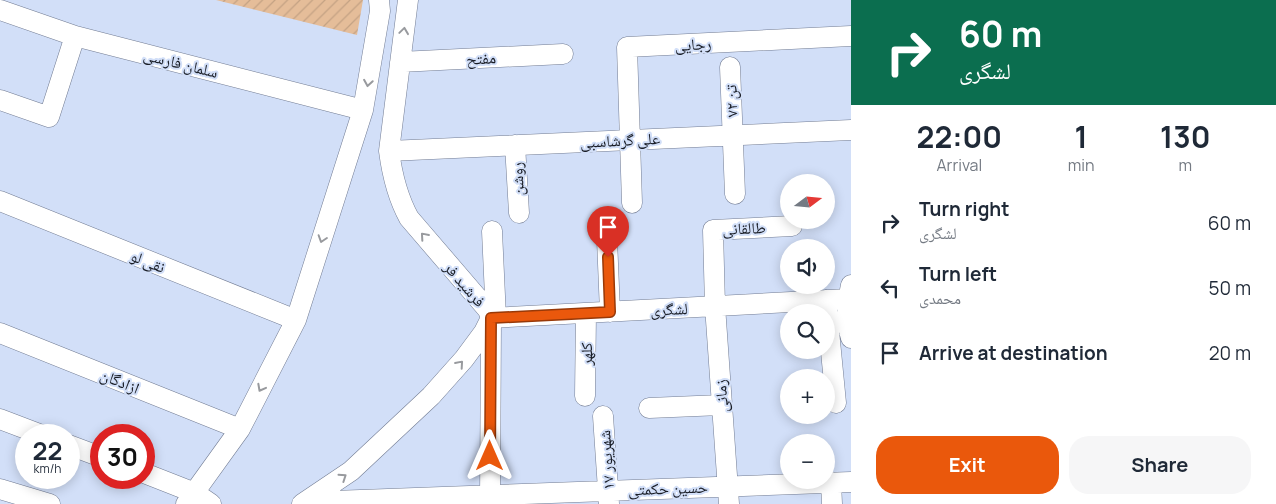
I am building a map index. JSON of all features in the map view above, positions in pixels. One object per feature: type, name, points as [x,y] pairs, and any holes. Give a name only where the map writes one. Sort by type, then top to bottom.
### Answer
[{"type":"street","points":[[155,479],[197,500],[240,429],[296,320],[363,110],[380,11],[379,0]]},
{"type":"street","name":"فرشید فر","points":[[304,503],[351,471],[432,396],[464,359],[494,318],[409,218],[394,176],[389,151],[408,0]]},
{"type":"street","name":"سلمان فارسی","points":[[0,10],[75,36],[363,110]]},
{"type":"street","points":[[0,100],[50,117],[75,36]]},
{"type":"street","name":"رجایی","points":[[630,140],[627,47],[851,36]]},
{"type":"street","name":"مفتح","points":[[400,62],[563,54]]},
{"type":"street","name":"۷۲ تن","points":[[730,67],[735,194]]},
{"type":"street","name":"علی گرشاسبی","points":[[389,151],[851,130]]},
{"type":"street","points":[[630,140],[632,203]]},
{"type":"street","name":"روشن","points":[[515,145],[519,213]]},
{"type":"street","name":"نقی لو","points":[[0,201],[296,320]]},
{"type":"street","name":"طالقانی","points":[[715,306],[713,230],[780,227]]},
{"type":"street","points":[[490,499],[494,318],[492,231]]},
{"type":"street","points":[[607,238],[610,312]]},
{"type":"street","points":[[849,292],[846,312],[851,338]]},
{"type":"street","name":"لشگری","points":[[494,318],[826,300],[849,292]]},
{"type":"street","points":[[826,300],[836,403]]},
{"type":"street","name":"زمانی","points":[[715,306],[728,495]]},
{"type":"street","name":"کلهر","points":[[586,313],[586,396]]},
{"type":"street","name":"ازادگان","points":[[0,333],[240,429]]},
{"type":"street","points":[[649,408],[721,405]]},
{"type":"street","name":"۱۷ شهریور","points":[[603,416],[608,497]]},
{"type":"street","points":[[0,419],[15,425]]},
{"type":"street","name":"حسین حکمتی","points":[[835,482],[851,482]]},
{"type":"street","name":"حسین حکمتی","points":[[304,503],[728,495],[780,488]]},
{"type":"street","points":[[0,489],[50,504]]},
{"type":"street","points":[[831,489],[832,504]]},
{"type":"shaded area","points":[[216,0],[363,0],[357,35]]},
{"type":"route","points":[[490,456],[491,318],[610,312],[608,257]]}]
